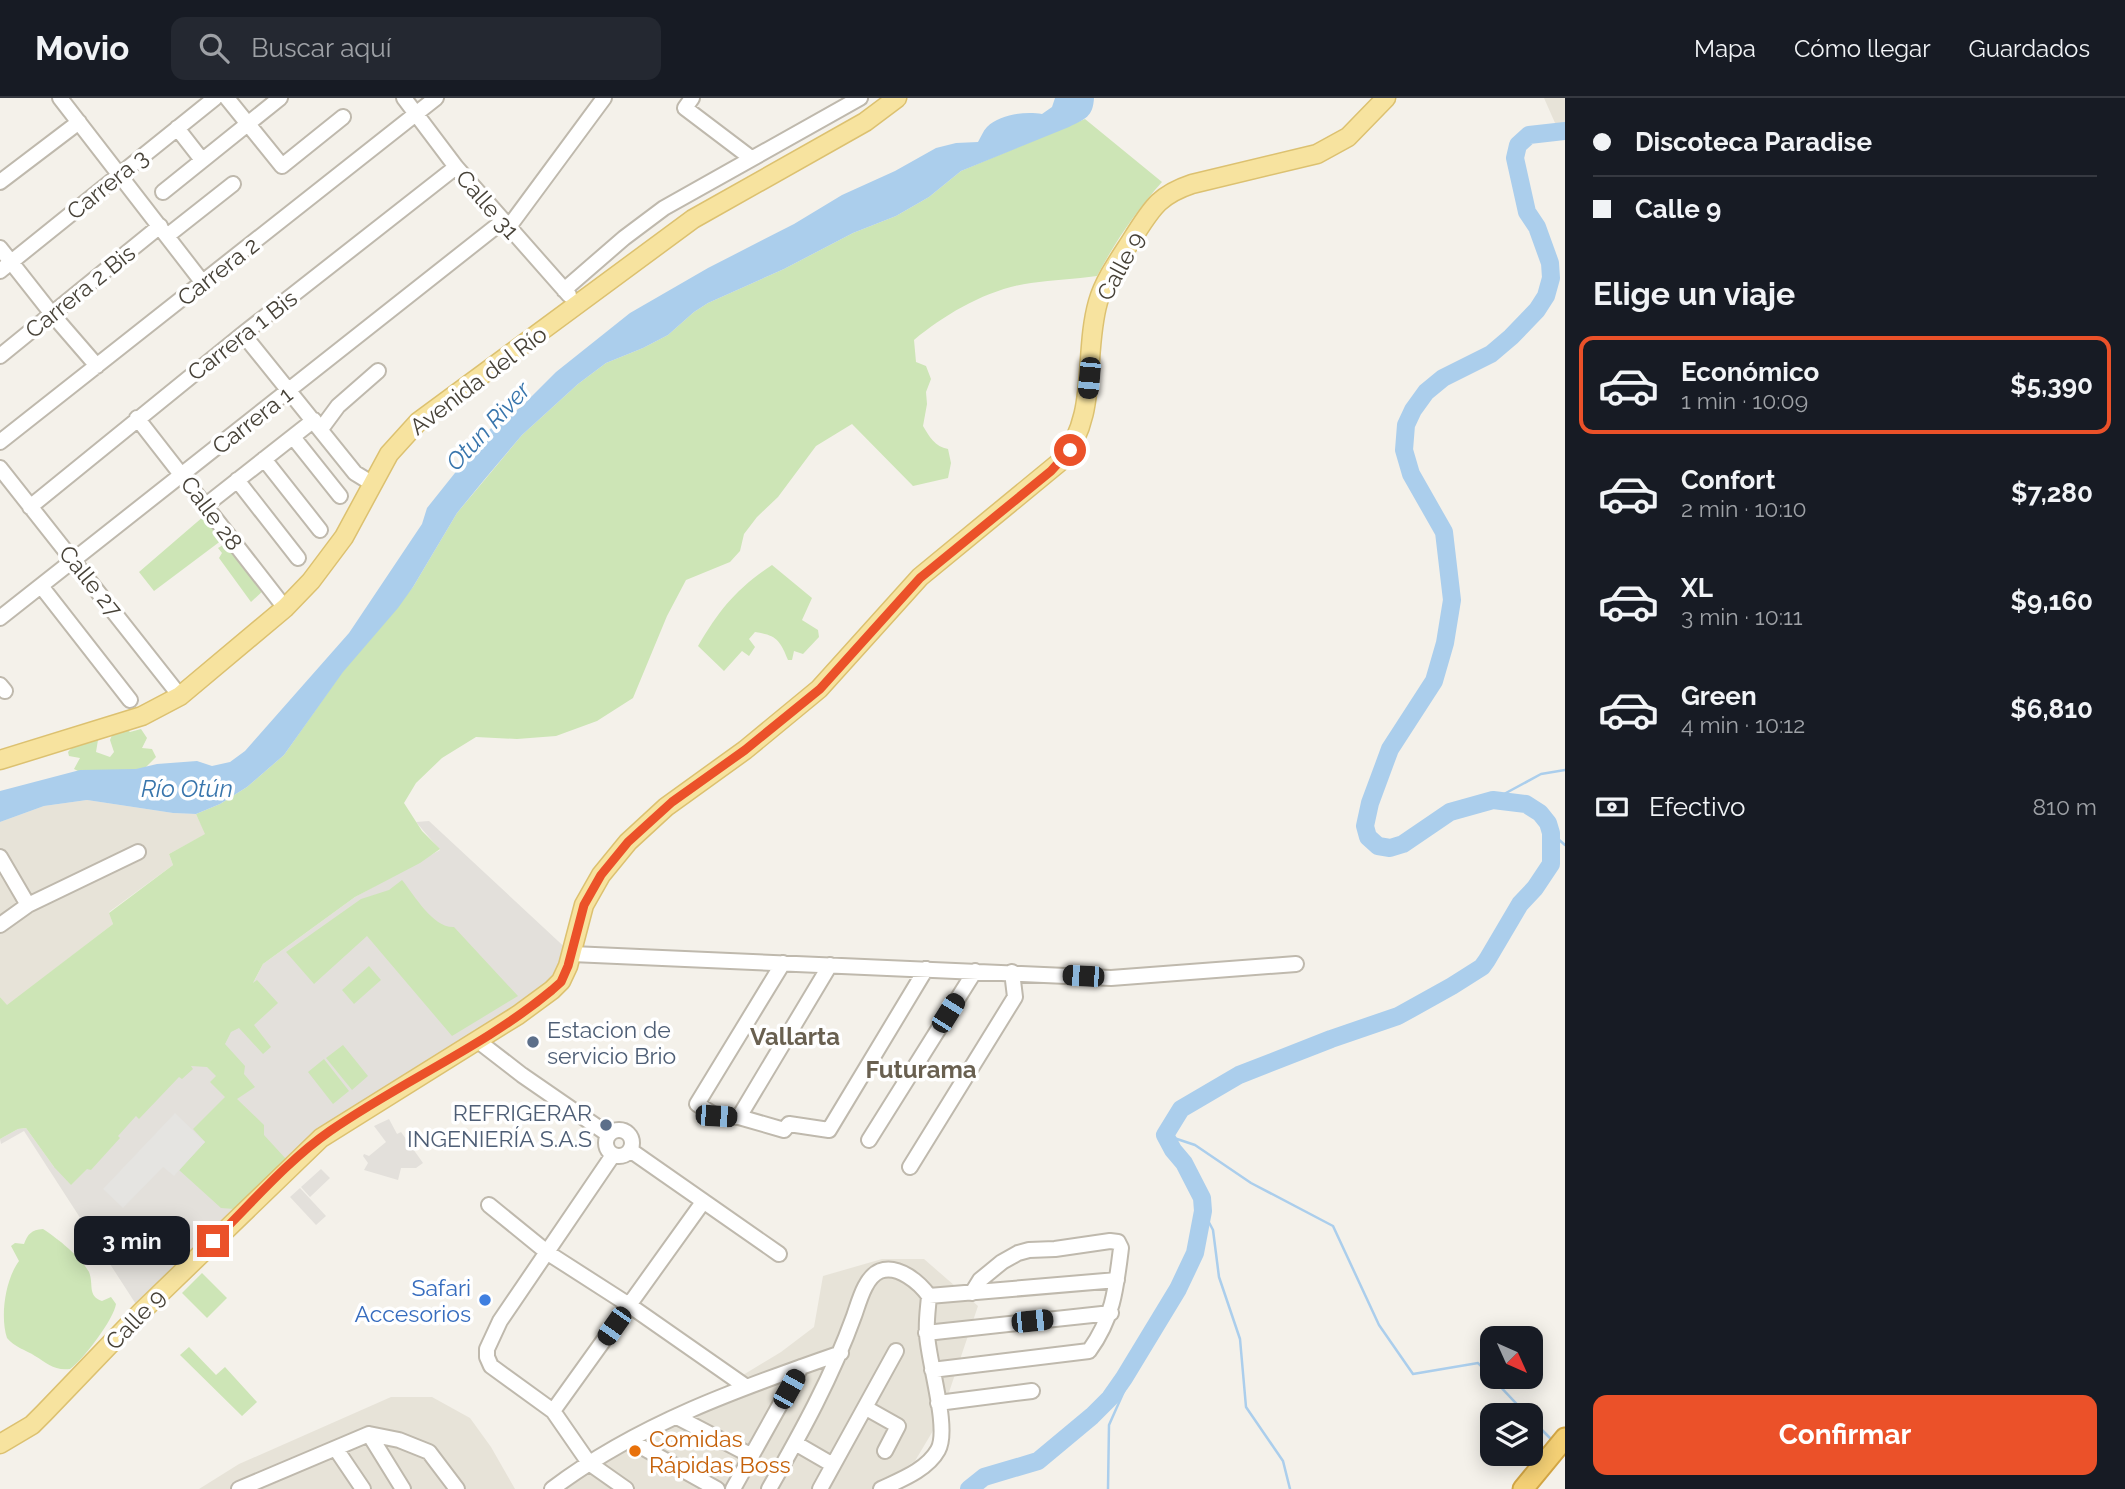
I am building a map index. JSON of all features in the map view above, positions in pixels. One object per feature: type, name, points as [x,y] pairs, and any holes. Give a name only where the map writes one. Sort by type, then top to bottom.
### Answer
[{"type":"highway","points":[[1523,1489],[1559,1445]]},
{"type":"main road","name":"Avenida del Río","points":[[0,760],[142,716],[180,696],[285,608],[330,558],[389,454],[418,422],[693,219],[865,122],[897,98]]},
{"type":"main road","name":"Calle 9","points":[[0,1444],[44,1413],[141,1312],[321,1138],[478,1041],[552,990],[565,975],[584,905],[601,875],[628,842],[672,802],[745,750],[820,689],[920,578],[1051,471],[1070,450],[1082,424],[1098,302],[1113,270],[1153,206],[1171,192],[1185,187],[1317,154],[1348,137],[1386,98]]},
{"type":"street","points":[[60,98],[203,283]]},
{"type":"street","name":"Carrera 3","points":[[6,266],[215,98]]},
{"type":"street","points":[[227,98],[282,166],[343,117]]},
{"type":"street","points":[[163,192],[280,98]]},
{"type":"street","name":"Calle 31","points":[[404,98],[457,167],[578,304]]},
{"type":"street","name":"Carrera 2","points":[[0,442],[436,98]]},
{"type":"street","name":"Carrera 1","points":[[0,618],[506,225],[604,98]]},
{"type":"street","points":[[564,290],[624,238],[664,208],[860,98]]},
{"type":"street","points":[[689,103],[751,158]]},
{"type":"street","points":[[0,182],[79,122]]},
{"type":"street","points":[[177,128],[202,160]]},
{"type":"street","name":"Carrera 1 Bis","points":[[30,507],[137,418],[457,167]]},
{"type":"street","name":"Carrera 2 Bis","points":[[0,356],[163,231],[233,184]]},
{"type":"street","points":[[0,247],[6,266],[97,366]]},
{"type":"street","points":[[243,334],[355,473],[373,484]]},
{"type":"street","points":[[206,505],[293,437],[317,425],[378,371]]},
{"type":"street","name":"Calle 28","points":[[137,418],[285,608]]},
{"type":"street","points":[[293,437],[340,496]]},
{"type":"street","points":[[264,459],[320,530]]},
{"type":"street","name":"Calle 27","points":[[0,468],[180,696]]},
{"type":"street","points":[[237,480],[299,558]]},
{"type":"street","points":[[41,586],[130,701]]},
{"type":"street","points":[[0,925],[28,905],[138,852]]},
{"type":"street","points":[[0,857],[28,905]]},
{"type":"street","points":[[572,954],[1111,978],[1296,964]]},
{"type":"street","points":[[783,963],[697,1104],[716,1116],[739,1118],[784,1130],[789,1124],[829,1130],[926,969]]},
{"type":"street","points":[[739,1118],[830,965]]},
{"type":"street","points":[[869,1140],[975,971]]},
{"type":"street","points":[[910,1167],[1015,997],[1012,972]]},
{"type":"street","points":[[478,1041],[609,1135]]},
{"type":"street","points":[[617,1130],[628,1134],[632,1142],[630,1150],[624,1155],[613,1155],[607,1148],[609,1135],[617,1130]]},
{"type":"street","points":[[630,1150],[779,1254]]},
{"type":"street","points":[[613,1155],[500,1321],[492,1336],[487,1357],[491,1366],[500,1374],[553,1411],[589,1462],[626,1489]]},
{"type":"street","points":[[553,1411],[704,1202]]},
{"type":"street","points":[[489,1205],[548,1253],[629,1305],[745,1386]]},
{"type":"street","points":[[932,1370],[1089,1352],[1104,1330],[1111,1313],[1121,1248],[1118,1242],[1110,1241],[1018,1253],[980,1280],[972,1293]]},
{"type":"street","points":[[769,1489],[841,1353],[869,1281],[878,1272],[890,1269],[915,1280],[929,1296],[926,1333],[942,1427],[939,1450],[931,1459],[908,1482],[881,1489]]},
{"type":"street","points":[[929,1296],[1117,1280]]},
{"type":"street","points":[[926,1333],[1111,1313]]},
{"type":"street","points":[[820,1489],[896,1351]]},
{"type":"street","points":[[552,1489],[589,1462],[677,1416],[745,1386],[841,1353]]},
{"type":"street","points":[[733,1489],[801,1367]]},
{"type":"street","points":[[938,1403],[1032,1391]]},
{"type":"street","points":[[866,1408],[898,1426],[884,1451]]},
{"type":"street","points":[[677,1416],[752,1456]]},
{"type":"street","points":[[369,1434],[403,1489]]},
{"type":"street","points":[[243,1488],[369,1434],[399,1440],[429,1452],[457,1489]]},
{"type":"street","points":[[629,1440],[716,1489]]},
{"type":"street","points":[[795,1443],[834,1465]]},
{"type":"street","points":[[336,1449],[359,1488]]},
{"type":"shaded area","points":[[1544,98],[1565,98],[1565,135],[1559,132]]},
{"type":"shaded area","points":[[87,800],[196,814],[206,834],[169,854],[173,865],[109,912],[113,924],[7,1006],[0,997],[0,822],[44,806]]},
{"type":"shaded area","points":[[429,821],[572,954],[564,975],[364,1111],[141,1312],[24,1131],[1,1144],[0,1139],[18,1129],[26,1128],[54,1167],[251,987],[263,964],[355,897],[440,850],[416,822]]},
{"type":"shaded area","points":[[175,1113],[205,1142],[174,1176],[163,1167],[123,1208],[103,1189]]},
{"type":"shaded area","points":[[389,1119],[397,1134],[401,1132],[423,1163],[416,1168],[401,1168],[398,1180],[364,1170],[368,1163],[364,1154],[369,1156],[386,1142],[374,1126]]},
{"type":"shaded area","points":[[321,1169],[330,1178],[310,1197],[301,1187]]},
{"type":"shaded area","points":[[300,1188],[326,1216],[316,1225],[290,1197]]},
{"type":"shaded area","points":[[882,1259],[924,1259],[978,1306],[940,1419],[915,1461],[872,1489],[549,1489],[781,1352],[814,1327],[823,1276]]},
{"type":"shaded area","points":[[391,1397],[432,1397],[470,1418],[491,1447],[515,1489],[199,1489],[239,1464]]},
{"type":"green space","points":[[1085,119],[1162,182],[1126,227],[1097,276],[1031,283],[999,291],[954,312],[914,340],[916,362],[926,366],[931,379],[926,392],[923,426],[936,443],[948,449],[951,463],[948,478],[913,486],[852,424],[816,446],[778,497],[744,534],[740,551],[730,562],[686,580],[667,616],[633,698],[597,721],[556,736],[517,739],[476,737],[442,758],[416,783],[404,803],[422,831],[440,849],[420,863],[355,897],[263,964],[253,983],[257,980],[278,1003],[254,1025],[271,1047],[263,1054],[239,1028],[231,1032],[225,1044],[245,1066],[244,1074],[255,1087],[237,1099],[264,1125],[264,1135],[286,1159],[234,1209],[221,1208],[179,1170],[205,1142],[193,1129],[225,1097],[210,1082],[216,1076],[207,1067],[191,1066],[193,1069],[182,1079],[179,1077],[139,1119],[136,1116],[91,1170],[87,1169],[71,1185],[54,1167],[26,1128],[18,1129],[0,1139],[0,997],[7,1005],[113,924],[109,913],[173,865],[169,854],[205,834],[196,814],[220,804],[247,787],[284,755],[343,671],[413,587],[457,513],[522,435],[578,384],[606,363],[668,335],[708,303],[784,269],[853,233],[896,216],[929,197],[961,171]]},
{"type":"green space","points":[[204,516],[222,540],[154,591],[139,572]]},
{"type":"green space","points":[[228,542],[265,589],[251,602],[219,558],[222,553],[218,548]]},
{"type":"green space","points":[[772,565],[812,598],[802,620],[818,630],[819,637],[803,654],[794,651],[792,660],[788,660],[776,640],[755,632],[749,639],[755,647],[749,656],[742,651],[724,671],[698,646],[730,601]]},
{"type":"green space","points":[[125,728],[130,732],[141,729],[147,738],[142,748],[152,749],[156,757],[143,770],[74,769],[80,758],[69,756],[68,752],[77,742],[95,738],[98,740],[96,752],[110,757],[114,752],[110,740],[114,730]]},
{"type":"green space","points":[[402,880],[432,917],[446,926],[454,927],[518,996],[452,1036],[367,936],[314,984],[286,952],[361,899],[389,890]]},
{"type":"green space","points":[[369,966],[381,980],[354,1004],[342,990]]},
{"type":"green space","points":[[343,1045],[368,1076],[352,1090],[326,1058]]},
{"type":"green space","points":[[324,1059],[349,1091],[333,1104],[308,1072]]},
{"type":"green space","points":[[43,1229],[68,1248],[85,1266],[89,1272],[94,1296],[102,1301],[111,1297],[116,1304],[97,1339],[70,1369],[51,1366],[17,1346],[7,1338],[5,1329],[7,1288],[19,1261],[11,1246],[15,1243],[24,1244],[31,1233]]},
{"type":"green space","points":[[202,1273],[227,1298],[207,1318],[182,1293]]},
{"type":"green space","points":[[189,1347],[216,1375],[225,1367],[257,1402],[242,1416],[180,1355]]},
{"type":"water","name":"Río Otún","points":[[1055,98],[1094,98],[1090,113],[1080,122],[961,171],[929,197],[896,216],[853,233],[784,269],[708,303],[668,335],[606,363],[578,384],[522,435],[484,480],[457,513],[398,608],[343,672],[284,755],[247,787],[220,804],[196,814],[87,800],[44,806],[0,822],[0,791],[80,770],[136,769],[157,764],[197,761],[212,766],[230,762],[245,751],[349,633],[422,524],[427,508],[490,429],[521,407],[556,372],[630,313],[708,268],[794,224],[842,195],[895,171],[936,148],[956,143],[978,142],[987,127],[1006,116],[1021,113],[1042,114],[1052,107]]},
{"type":"waterway","points":[[969,1489],[984,1477],[1038,1461],[1092,1416],[1110,1398],[1124,1378],[1178,1289],[1195,1253],[1203,1211],[1202,1198],[1184,1163],[1165,1135],[1181,1109],[1239,1075],[1398,1016],[1482,967],[1520,904],[1551,864],[1551,833],[1548,823],[1540,813],[1526,804],[1493,800],[1450,812],[1403,844],[1390,848],[1378,846],[1368,837],[1365,826],[1370,803],[1390,749],[1434,681],[1445,643],[1452,600],[1444,532],[1411,474],[1404,450],[1406,425],[1426,392],[1443,378],[1491,354],[1537,310],[1546,296],[1551,278],[1550,263],[1537,227],[1527,212],[1515,158],[1518,145],[1529,135],[1565,131]]},
{"type":"waterway","points":[[1493,800],[1541,774],[1565,770]]},
{"type":"waterway","points":[[1551,833],[1565,845]]},
{"type":"waterway","points":[[1165,1135],[1195,1145],[1251,1183],[1333,1226],[1379,1325],[1413,1374],[1478,1363],[1516,1403]]},
{"type":"waterway","points":[[1203,1211],[1213,1230],[1219,1277],[1240,1339],[1246,1407],[1283,1461],[1290,1489]]},
{"type":"waterway","points":[[1108,1489],[1109,1425],[1125,1389],[1124,1378]]},
{"type":"waterway","points":[[1543,1431],[1553,1441]]},
{"type":"place","name":"Estacion de servicio Brio","points":[[533,1042]]},
{"type":"place","name":"REFRIGERAR INGENIERÍA S.A.S","points":[[606,1125]]},
{"type":"place","name":"Safari Accesorios","points":[[485,1300]]},
{"type":"place","name":"Comidas Rápidas Boss","points":[[635,1451]]},
{"type":"district","name":"Vallarta","points":[[795,1036]]},
{"type":"district","name":"Futurama","points":[[921,1069]]},
{"type":"route","points":[[213,1241],[332,1129],[478,1041],[542,999],[561,982],[572,954],[584,905],[601,875],[628,842],[672,802],[745,750],[820,689],[920,578],[949,551],[1051,471],[1070,450]]},
{"type":"water label","name":"Otun River","points":[[488,426]]}]
